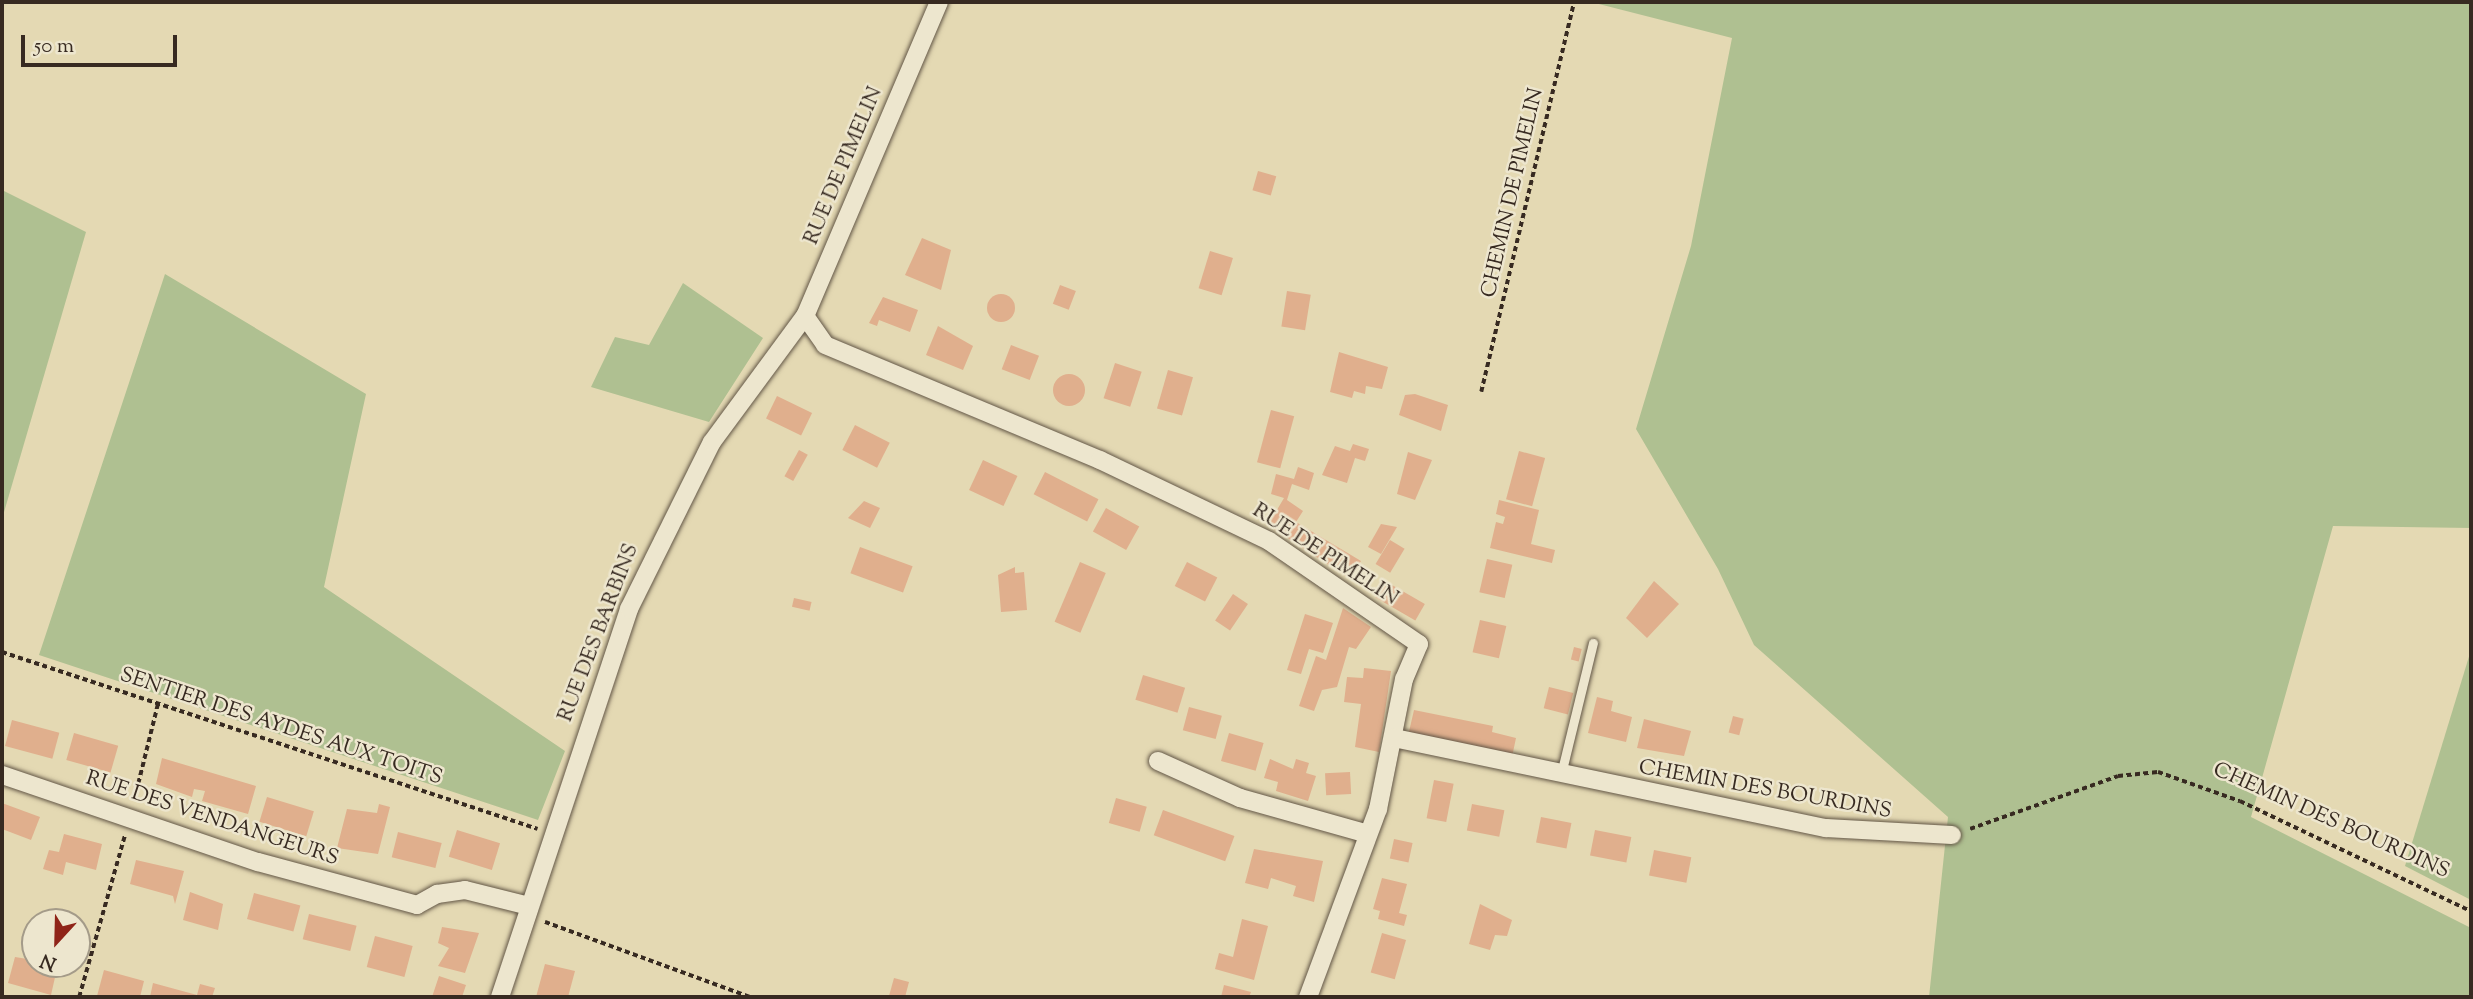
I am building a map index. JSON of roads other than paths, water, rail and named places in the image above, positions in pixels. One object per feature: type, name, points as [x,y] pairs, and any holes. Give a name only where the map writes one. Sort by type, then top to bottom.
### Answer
[{"type":"street","name":"RUE DE PIMELIN","points":[[805,316],[939,2]]},
{"type":"street","name":"RUE DES BARBINS","points":[[500,997],[550,833],[616,643],[661,538],[712,442],[805,316]]},
{"type":"street","points":[[805,316],[825,345]]},
{"type":"street","name":"RUE DE PIMELIN","points":[[790,337],[825,345],[1189,501],[1269,541],[1353,596],[1419,644],[1404,679],[1394,738],[1368,834],[1308,997]]},
{"type":"street","name":"CHEMIN DES BOURDINS","points":[[1394,738],[1826,828],[1951,835]]},
{"type":"street","points":[[1158,761],[1240,799],[1368,834]]},
{"type":"street","name":"RUE DES VENDANGEURS","points":[[2,775],[130,816],[258,862],[417,905],[437,894],[466,890],[528,911]]},
{"type":"lane","points":[[1561,774],[1593,643]]}]
